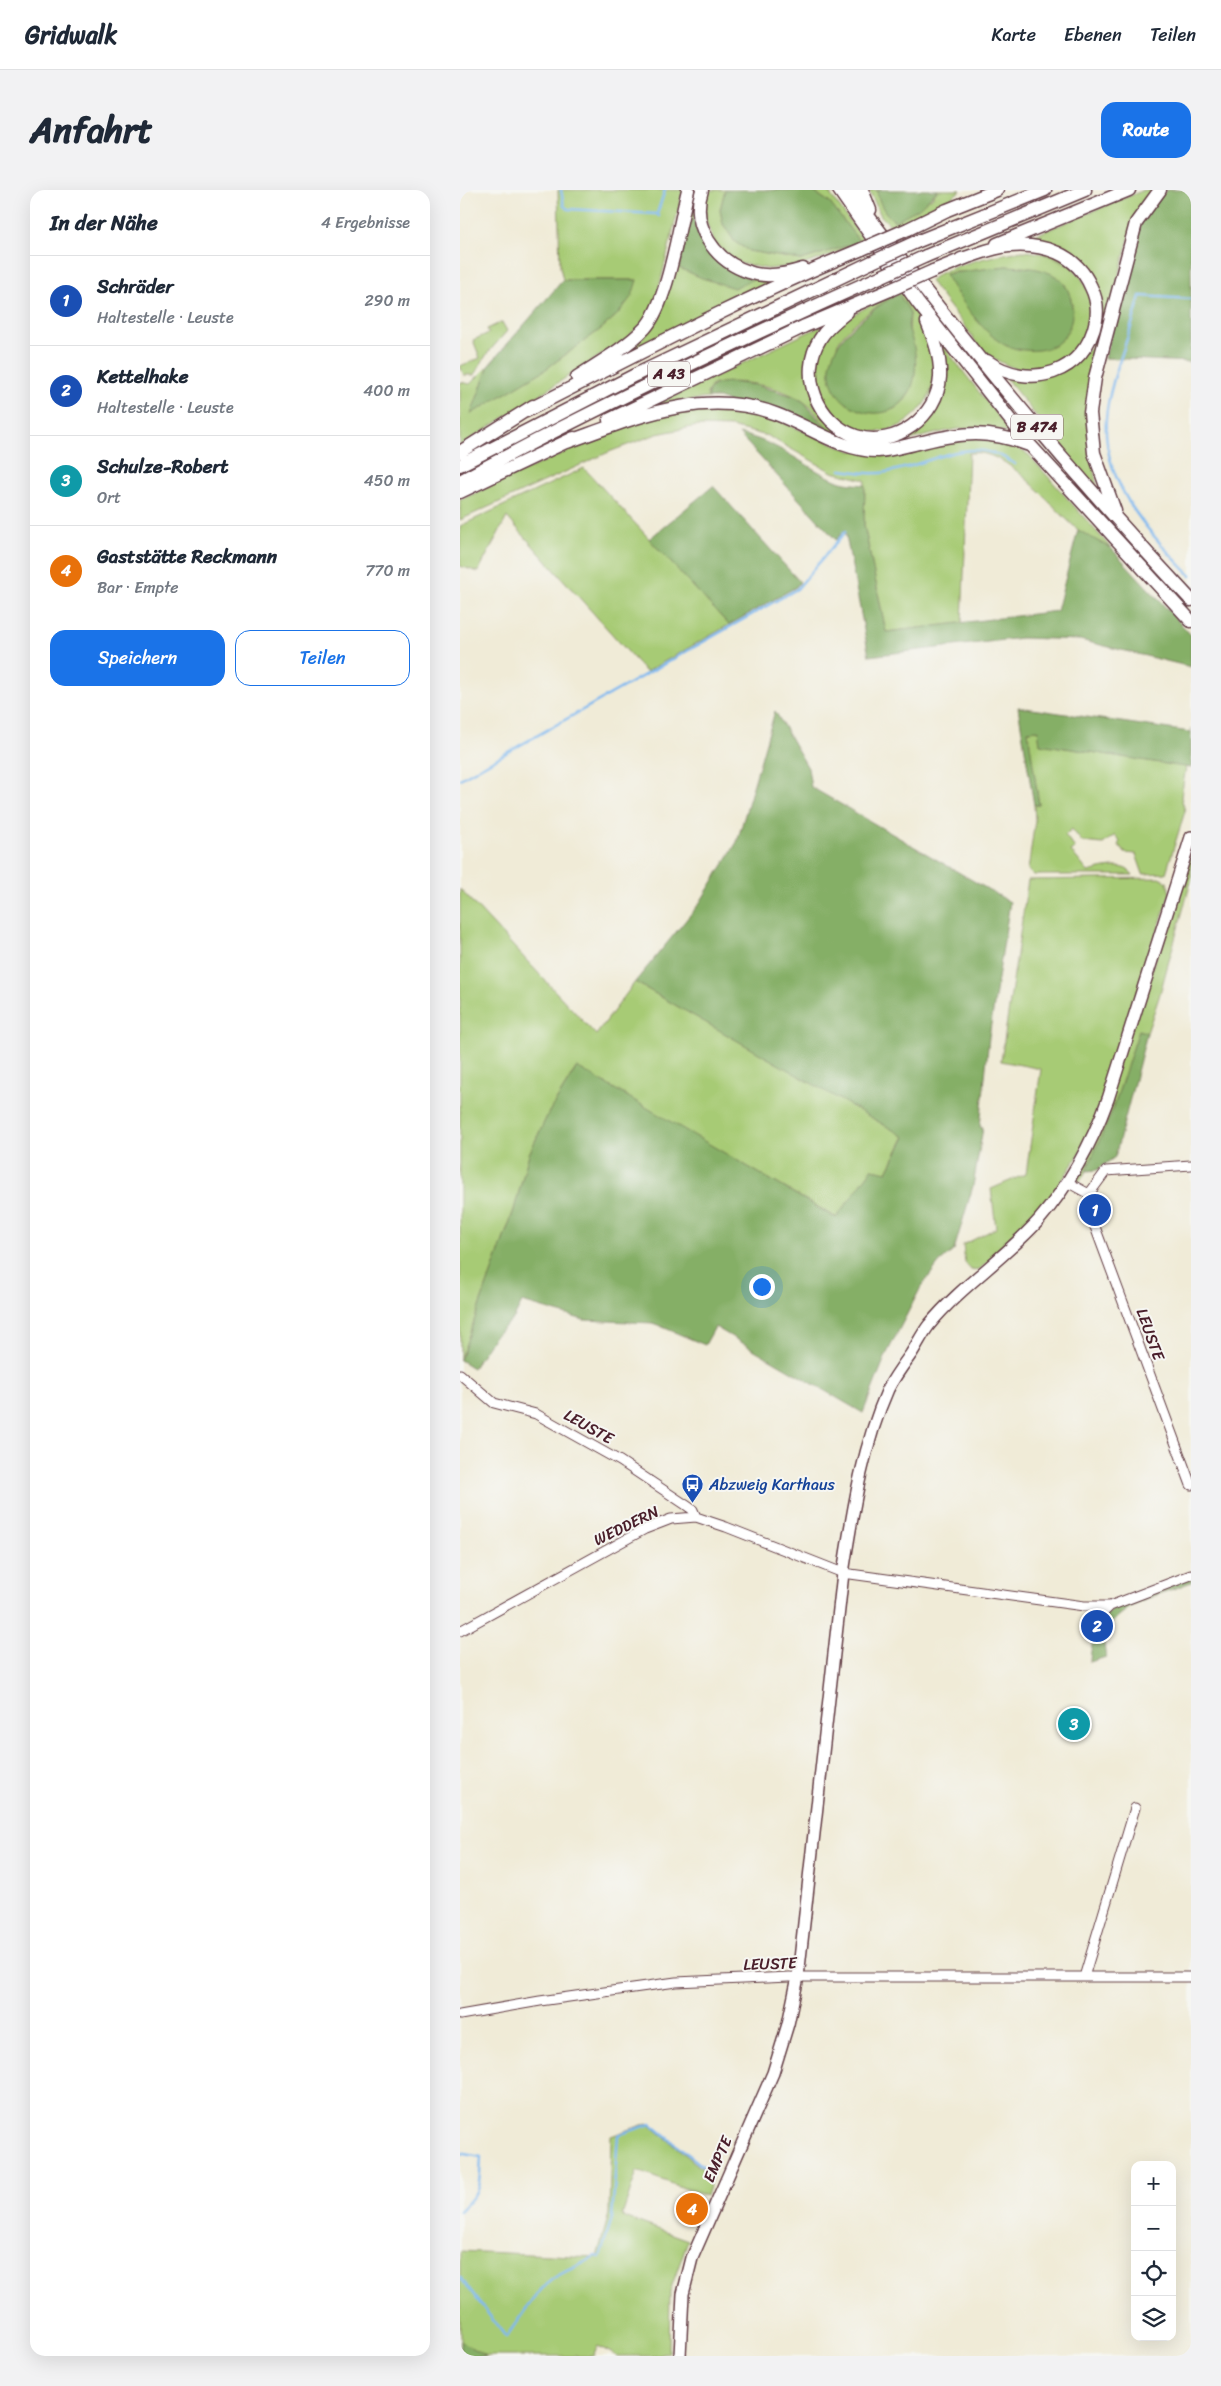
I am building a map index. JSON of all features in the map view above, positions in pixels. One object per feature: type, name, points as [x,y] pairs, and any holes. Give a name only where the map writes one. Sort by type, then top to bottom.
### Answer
[{"type":"highway","points":[[460,452],[631,342],[646,326],[664,292],[688,190]]},
{"type":"highway","points":[[702,190],[699,213],[703,231],[714,251],[730,263],[750,273],[770,274],[793,272],[825,264]]},
{"type":"highway","name":"B 474","points":[[839,190],[918,303],[1030,445],[1191,620]]},
{"type":"highway","name":"B 474","points":[[849,190],[954,328],[1121,525],[1191,600]]},
{"type":"highway","points":[[862,190],[876,226]]},
{"type":"highway","points":[[947,210],[968,190]]},
{"type":"highway","points":[[526,411],[666,340],[825,264],[997,190]]},
{"type":"highway","name":"A 43","points":[[460,465],[643,370],[872,262],[916,242],[1045,190]]},
{"type":"highway","name":"A 43","points":[[460,481],[639,388],[762,329],[926,256],[1085,190]]},
{"type":"highway","points":[[460,492],[796,330],[1129,190]]},
{"type":"highway","points":[[1121,525],[1109,499],[1094,453],[1090,412],[1095,378],[1136,223],[1160,190]]},
{"type":"highway","points":[[954,328],[980,356],[999,369],[1032,377],[1051,374],[1065,367],[1086,345],[1091,337],[1096,319],[1094,294],[1082,270],[1068,257],[1050,249],[1033,246],[1007,246],[961,260]]},
{"type":"highway","points":[[870,298],[846,312],[829,327],[820,339],[811,364],[811,384],[818,404],[827,417],[840,428],[855,436],[866,438],[894,436],[908,429],[926,414],[938,396],[940,376],[938,352],[918,303]]},
{"type":"highway","points":[[567,442],[636,418],[680,406],[704,403],[732,403],[755,407],[776,414],[841,443],[878,451],[954,434],[972,433],[990,434],[1030,445]]},
{"type":"main road","name":"EMPTE","points":[[680,2356],[683,2294],[692,2258],[773,2073],[788,2024],[798,1977],[843,1573],[863,1458],[889,1388],[929,1326],[974,1279],[1038,1220],[1067,1182],[1095,1133],[1191,837]]},
{"type":"street","points":[[1067,1182],[1088,1194],[1106,1171],[1191,1165]]},
{"type":"street","name":"LEUSTE","points":[[1088,1194],[1089,1212],[1191,1485]]},
{"type":"street","name":"LEUSTE","points":[[460,1374],[494,1403],[536,1414],[620,1461],[686,1505],[696,1517]]},
{"type":"street","name":"WEDDERN","points":[[460,1631],[645,1528],[671,1519],[696,1517],[726,1526],[843,1573]]},
{"type":"street","points":[[843,1573],[1084,1606],[1110,1606],[1191,1575]]},
{"type":"street","points":[[1084,1606],[1092,1617],[1093,1627],[1110,1606]]},
{"type":"street","points":[[1084,1977],[1135,1808]]},
{"type":"street","name":"LEUSTE","points":[[460,2015],[540,2001],[676,1982],[798,1977],[1191,1977]]},
{"type":"green space","points":[[558,190],[683,190],[657,296],[645,320],[626,339],[460,446],[460,382],[470,384],[489,365],[472,413],[543,371],[601,329],[618,314],[637,280],[563,280],[560,267]]},
{"type":"green space","points":[[693,190],[696,190],[694,219],[679,268],[753,279],[782,279],[614,361],[646,334]]},
{"type":"green space","points":[[707,190],[725,190],[720,210],[723,224],[735,242],[749,251],[801,260],[859,242],[829,256],[802,265],[768,269],[738,263],[715,244],[705,219]]},
{"type":"green space","points":[[725,190],[811,190],[829,202],[860,242],[801,260],[749,251],[735,242],[723,224],[720,210]]},
{"type":"green space","points":[[811,190],[827,190],[864,240],[860,242],[829,202]]},
{"type":"green space","points":[[869,190],[877,190],[878,197],[931,199],[938,190],[961,190],[937,210],[894,229],[881,216]]},
{"type":"green space","points":[[877,190],[938,190],[919,208],[895,221],[883,208]]},
{"type":"green space","points":[[1144,190],[1153,190],[1136,213],[1090,381],[1094,472],[1098,493],[1005,377],[1030,381],[1092,347],[1093,278],[1021,241]]},
{"type":"green space","points":[[1167,190],[1191,190],[1191,362],[1105,358],[1141,223],[1158,198]]},
{"type":"green space","points":[[694,219],[701,241],[714,258],[732,270],[753,279],[734,288],[702,278],[679,268],[689,225]]},
{"type":"green space","points":[[1023,251],[1061,261],[1083,281],[1090,306],[1086,333],[1070,355],[1047,369],[1017,369],[983,350],[930,281],[936,275],[959,265]],"holes":[[[1006,266],[1065,284],[1072,304],[1027,350],[1007,346],[986,330],[955,291],[951,272],[968,272]]]},
{"type":"green space","points":[[1006,266],[1045,271],[1064,283],[1071,300],[1072,319],[1065,336],[1053,346],[1041,350],[1027,350],[1007,346],[998,341],[972,314],[945,274]]},
{"type":"green space","points":[[563,280],[637,280],[632,296],[618,314],[601,329],[543,371],[471,414],[489,365]]},
{"type":"green space","points":[[903,292],[928,341],[934,375],[930,392],[922,407],[907,421],[889,430],[876,432],[862,431],[844,423],[826,405],[820,392],[816,372],[818,355],[825,340],[836,327],[883,299]],"holes":[[[899,294],[910,313],[906,399],[894,409],[882,412],[847,404],[834,389],[838,343],[849,329],[866,315]]]},
{"type":"green space","points":[[899,294],[910,314],[908,325],[914,346],[915,374],[906,399],[889,411],[869,413],[850,406],[836,392],[830,372],[836,348],[859,322],[873,310]]},
{"type":"green space","points":[[502,322],[507,331],[487,354],[474,375],[464,375],[460,366],[480,358],[473,340],[489,333],[487,329]]},
{"type":"green space","points":[[821,326],[813,404],[867,442],[926,420],[941,343],[1011,433],[998,430],[965,428],[888,443],[860,443],[846,440],[833,433],[810,407],[795,397],[772,388],[747,383],[734,382],[712,385],[707,393],[708,398],[655,405]]},
{"type":"green space","points":[[730,382],[756,385],[793,396],[804,402],[822,423],[844,439],[718,398],[708,398],[709,390],[714,385]]},
{"type":"green space","points":[[713,407],[765,415],[851,451],[980,437],[1012,445],[1029,455],[1112,549],[1076,528],[1027,479],[1013,468],[998,459],[984,454],[969,453],[962,623],[886,632],[864,525],[865,480],[832,472],[768,436],[731,427],[697,426],[657,434],[609,452],[460,520],[460,500],[616,429],[650,417]]},
{"type":"green space","points":[[739,434],[779,448],[838,481],[865,485],[864,525],[886,632],[1057,611],[1078,530],[1112,549],[1191,635],[1191,667],[1080,640],[1022,638],[869,656],[845,530],[836,540]]},
{"type":"green space","points":[[584,468],[729,625],[646,672],[507,517],[478,572],[460,566],[460,526]]},
{"type":"green space","points":[[713,486],[800,582],[796,587],[729,625],[649,539]]},
{"type":"green space","points":[[1018,707],[1190,732],[1191,728],[1191,768],[1040,744],[1038,730],[1028,731],[1039,805],[1034,805]]},
{"type":"green space","points":[[775,711],[808,768],[811,787],[1010,902],[989,1037],[980,1127],[983,1128],[973,1186],[954,1250],[939,1263],[921,1287],[886,1355],[863,1413],[715,1327],[705,1345],[653,1323],[584,1320],[522,1302],[514,1318],[493,1338],[473,1368],[460,1360],[514,1210],[529,1154],[549,1112],[577,1067],[836,1218],[872,1169],[887,1172],[905,1137],[635,982],[699,904],[737,842]]},
{"type":"green space","points":[[1038,730],[1041,744],[1186,767],[1181,797],[1185,811],[1166,873],[1143,874],[1136,854],[1125,853],[1118,844],[1120,842],[1115,835],[1103,844],[1082,842],[1072,829],[1065,835],[1075,848],[1071,851],[1088,872],[1118,867],[1124,868],[1133,875],[1034,875],[1028,870],[1035,820],[1034,805],[1039,805],[1027,731]]},
{"type":"green space","points":[[1191,855],[1191,881],[1159,997],[1147,1033],[1139,1030],[1106,1129],[1079,1183],[1077,1177],[1186,874]]},
{"type":"green space","points":[[1162,878],[1167,882],[1170,893],[1104,1096],[1080,1153],[1051,1197],[1029,1223],[980,1269],[971,1270],[965,1263],[963,1245],[996,1228],[991,1189],[1026,1174],[1041,1069],[1001,1061],[1028,880]]},
{"type":"green space","points":[[460,889],[596,1035],[635,982],[905,1136],[887,1172],[872,1169],[837,1218],[576,1068],[549,1112],[529,1154],[514,1210],[460,1360]]},
{"type":"green space","points":[[1139,1030],[1147,1033],[1115,1157],[1097,1170],[1086,1171],[1113,1109]]},
{"type":"green space","points":[[1191,1577],[1191,1582],[1141,1602],[1118,1617],[1110,1626],[1105,1637],[1106,1657],[1090,1662],[1096,1632],[1109,1612],[1115,1607]]},
{"type":"green space","points":[[648,2123],[712,2177],[706,2196],[637,2171],[622,2216],[688,2240],[670,2291],[669,2352],[656,2356],[617,2356],[598,2346],[593,2356],[460,2356],[460,2251],[597,2257],[609,2214],[611,2136]]},
{"type":"green space","points":[[460,2341],[486,2356],[460,2356]]},
{"type":"waterway","points":[[561,190],[564,206],[568,209],[657,214],[659,216]]},
{"type":"waterway","points":[[657,214],[665,190]]},
{"type":"waterway","points":[[1191,299],[1140,296],[1111,389],[1106,419],[1107,442],[1112,465],[1120,486],[1131,506],[1159,543],[1191,576]]},
{"type":"waterway","points":[[841,470],[881,473],[967,450],[998,455],[1015,464]]},
{"type":"waterway","points":[[460,779],[797,589],[845,532]]},
{"type":"waterway","points":[[460,2277],[506,2337],[544,2286],[561,2274],[594,2256],[600,2257],[612,2218],[618,2135],[651,2124],[711,2173]]},
{"type":"waterway","points":[[460,2153],[481,2157],[478,2187],[472,2198],[460,2211]]},
{"type":"place","name":"Schräder","points":[[1095,1210]]},
{"type":"place","name":"Abzweig Karthaus","points":[[693,1503]]},
{"type":"place","name":"Kettelhake","points":[[1097,1626]]},
{"type":"place","name":"Schulze-Robert","points":[[1074,1724]]},
{"type":"place","name":"Gaststätte Reckmann","points":[[692,2209]]}]
